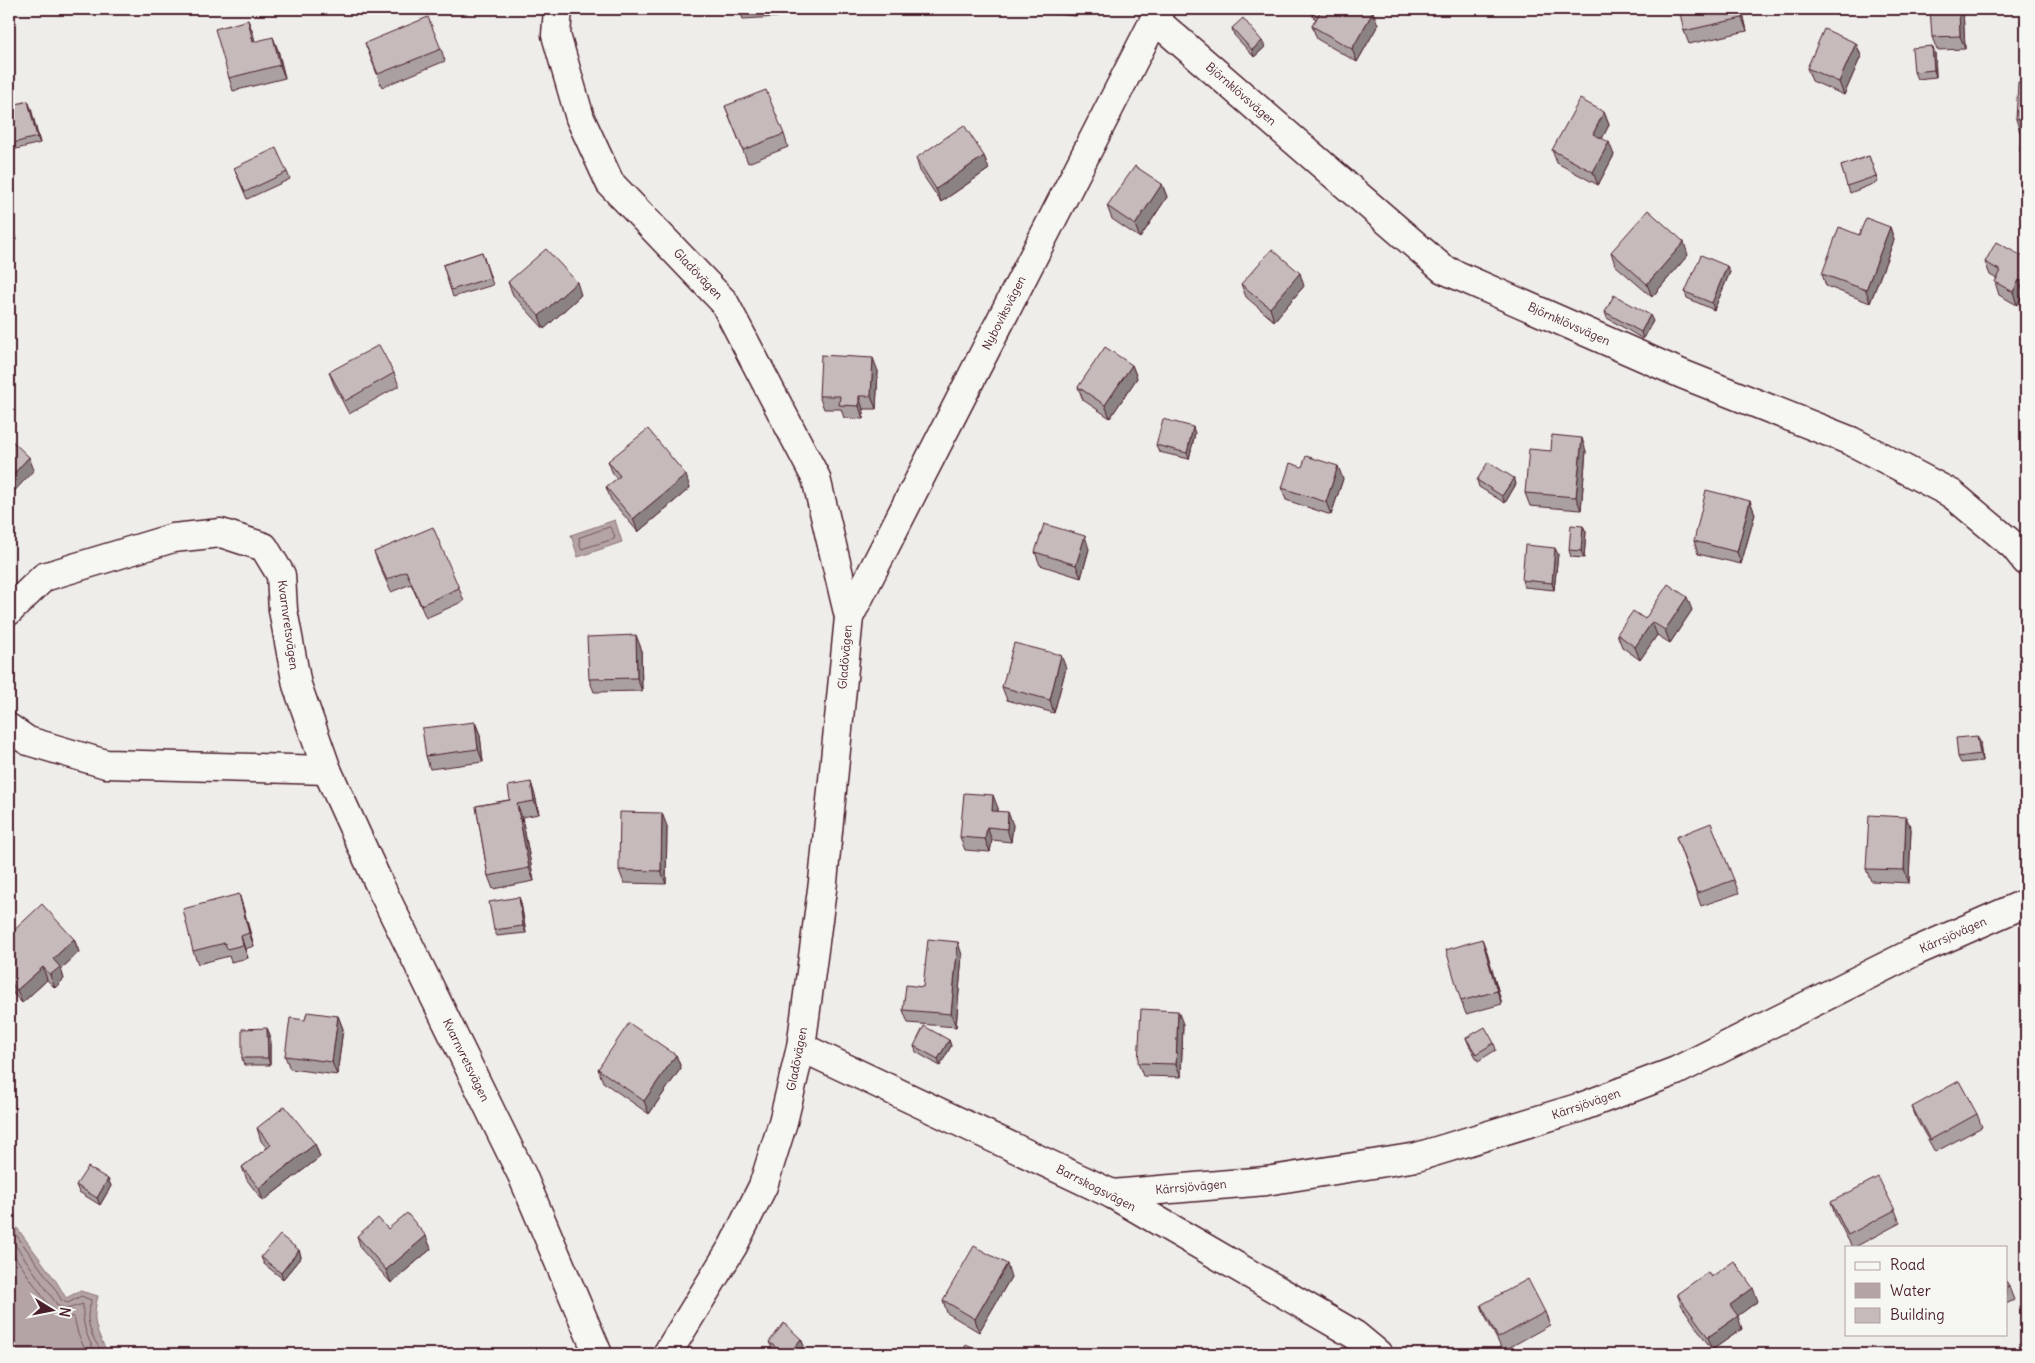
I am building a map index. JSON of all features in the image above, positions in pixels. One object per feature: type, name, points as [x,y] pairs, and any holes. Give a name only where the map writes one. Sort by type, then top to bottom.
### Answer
[{"type":"street","name":"Gladövägen","points":[[558,9],[556,35],[580,118],[610,183],[724,302],[816,478],[849,617],[823,882],[800,1047],[783,1122],[763,1186],[733,1246],[667,1354]]},
{"type":"street","name":"Nyboviksvägen","points":[[849,617],[1157,14]]},
{"type":"street","name":"Björnklövsvägen","points":[[1157,14],[1443,268],[1675,371],[1851,441],[1952,494],[2014,546],[2026,561]]},
{"type":"street","name":"Kvarnvretsvägen","points":[[9,611],[44,577],[173,538],[221,533],[264,547],[281,575],[283,610],[296,685],[327,770],[380,886],[522,1175],[598,1354]]},
{"type":"street","points":[[9,728],[28,741],[106,764],[327,770]]},
{"type":"street","name":"Kärrsjövägen","points":[[1112,1194],[1266,1181],[1417,1157],[1581,1107],[1676,1071],[1914,952],[2026,903]]},
{"type":"street","name":"Barrskogsvägen","points":[[800,1047],[1112,1194],[1351,1345],[1378,1354]]},
{"type":"water","points":[[615,520],[622,542],[578,557],[571,535]]},
{"type":"water","points":[[9,1217],[56,1281],[66,1298],[80,1291],[98,1296],[95,1317],[99,1334],[105,1348],[121,1354],[9,1354]]},
{"type":"building","points":[[740,9],[776,9],[776,11],[740,12]]},
{"type":"building","points":[[1317,9],[1367,9],[1373,12],[1352,49],[1312,26],[1321,11]]},
{"type":"building","points":[[1679,9],[1740,9],[1742,18],[1684,31]]},
{"type":"building","points":[[1930,9],[1959,9],[1960,36],[1932,37]]},
{"type":"building","points":[[428,17],[441,49],[378,74],[365,43]]},
{"type":"building","points":[[1243,18],[1262,41],[1252,50],[1232,28]]},
{"type":"building","points":[[248,20],[253,42],[273,37],[280,65],[229,78],[215,29]]},
{"type":"building","points":[[1824,29],[1856,43],[1839,82],[1807,68]]},
{"type":"building","points":[[1932,46],[1934,70],[1914,72],[1912,48]]},
{"type":"building","points":[[2018,82],[2026,82],[2026,151],[2020,151],[2022,119],[2016,119]]},
{"type":"building","points":[[766,90],[784,134],[743,150],[725,106]]},
{"type":"building","points":[[1580,99],[1604,112],[1593,134],[1609,142],[1593,172],[1552,150]]},
{"type":"building","points":[[28,101],[37,137],[9,144],[9,106]]},
{"type":"building","points":[[964,125],[984,156],[936,189],[916,158]]},
{"type":"building","points":[[276,148],[287,172],[245,192],[234,168]]},
{"type":"building","points":[[1869,156],[1876,176],[1847,186],[1841,166]]},
{"type":"building","points":[[1135,166],[1162,184],[1135,225],[1107,206]]},
{"type":"building","points":[[1648,210],[1684,242],[1647,284],[1611,252]]},
{"type":"building","points":[[1866,218],[1890,227],[1866,290],[1822,274],[1839,227],[1859,235]]},
{"type":"building","points":[[1996,242],[2026,258],[2026,283],[2019,280],[2013,292],[1995,282],[2001,271],[1985,262]]},
{"type":"building","points":[[546,249],[577,282],[539,316],[508,282]]},
{"type":"building","points":[[1272,249],[1300,273],[1270,308],[1241,284]]},
{"type":"building","points":[[482,252],[490,278],[451,290],[443,265]]},
{"type":"building","points":[[1701,255],[1727,266],[1712,303],[1685,292]]},
{"type":"building","points":[[1614,295],[1650,315],[1641,332],[1605,312]]},
{"type":"building","points":[[379,345],[394,373],[345,401],[329,372]]},
{"type":"building","points":[[1105,347],[1132,365],[1105,405],[1078,387]]},
{"type":"building","points":[[821,355],[873,358],[871,396],[859,396],[859,406],[839,405],[840,396],[819,396]]},
{"type":"building","points":[[1163,419],[1193,427],[1187,453],[1156,445]]},
{"type":"building","points":[[648,429],[686,475],[633,519],[606,487],[620,476],[608,461]]},
{"type":"building","points":[[1552,435],[1582,438],[1576,497],[1525,493],[1529,449],[1551,451]]},
{"type":"building","points":[[9,438],[29,457],[9,479]]},
{"type":"building","points":[[1306,456],[1338,466],[1326,502],[1282,488],[1290,463],[1302,467]]},
{"type":"building","points":[[1488,462],[1514,478],[1502,496],[1477,480]]},
{"type":"building","points":[[1706,490],[1750,501],[1737,552],[1694,541]]},
{"type":"building","points":[[1044,524],[1085,536],[1076,565],[1035,552]]},
{"type":"building","points":[[1571,525],[1583,526],[1581,551],[1569,550]]},
{"type":"building","points":[[433,527],[459,588],[421,605],[406,571],[387,580],[374,552]]},
{"type":"building","points":[[1525,545],[1555,548],[1552,583],[1522,580]]},
{"type":"building","points":[[1668,584],[1687,597],[1665,630],[1652,622],[1635,647],[1617,634],[1633,611],[1645,619]]},
{"type":"building","points":[[636,635],[637,678],[589,679],[587,637]]},
{"type":"building","points":[[1014,643],[1061,655],[1050,700],[1002,687]]},
{"type":"building","points":[[475,722],[478,749],[426,756],[422,728]]},
{"type":"building","points":[[1977,736],[1980,754],[1958,757],[1956,738]]},
{"type":"building","points":[[531,782],[534,801],[517,804],[529,868],[488,876],[476,806],[510,800],[508,786]]},
{"type":"building","points":[[964,793],[993,795],[992,811],[1008,812],[1007,829],[987,827],[985,839],[960,837]]},
{"type":"building","points":[[620,812],[662,813],[661,871],[619,870]]},
{"type":"building","points":[[1869,815],[1906,817],[1904,870],[1866,869]]},
{"type":"building","points":[[1711,823],[1734,880],[1697,893],[1676,837]]},
{"type":"building","points":[[239,894],[249,933],[241,936],[243,945],[227,949],[225,943],[193,951],[183,909]]},
{"type":"building","points":[[519,897],[523,926],[494,930],[489,902]]},
{"type":"building","points":[[42,904],[74,939],[53,959],[60,967],[50,975],[43,967],[17,990],[9,981],[9,949],[15,943],[9,935]]},
{"type":"building","points":[[928,939],[958,942],[951,1014],[903,1010],[906,985],[923,987]]},
{"type":"building","points":[[1482,939],[1497,991],[1461,1001],[1446,950]]},
{"type":"building","points":[[1141,1009],[1178,1011],[1176,1064],[1138,1063]]},
{"type":"building","points":[[307,1012],[338,1016],[332,1062],[285,1056],[290,1018],[305,1020]]},
{"type":"building","points":[[629,1023],[676,1055],[644,1101],[598,1069]]},
{"type":"building","points":[[924,1026],[949,1040],[938,1059],[914,1046]]},
{"type":"building","points":[[1485,1027],[1494,1043],[1476,1054],[1466,1038]]},
{"type":"building","points":[[267,1028],[268,1058],[242,1058],[242,1029]]},
{"type":"building","points":[[1959,1081],[1977,1114],[1930,1140],[1912,1107]]},
{"type":"building","points":[[285,1106],[315,1144],[259,1188],[242,1167],[271,1145],[257,1128]]},
{"type":"building","points":[[88,1167],[108,1179],[97,1198],[76,1185]]},
{"type":"building","points":[[1878,1177],[1895,1210],[1848,1235],[1831,1202]]},
{"type":"building","points":[[407,1213],[426,1236],[386,1270],[357,1236],[378,1218],[388,1229]]},
{"type":"building","points":[[280,1235],[299,1250],[281,1273],[261,1257]]},
{"type":"building","points":[[974,1246],[1007,1264],[975,1319],[943,1300]]},
{"type":"building","points":[[1734,1261],[1753,1288],[1730,1305],[1738,1316],[1708,1337],[1677,1294],[1708,1272],[1711,1277]]},
{"type":"building","points":[[1528,1279],[1545,1312],[1498,1338],[1481,1305]]},
{"type":"building","points":[[784,1323],[801,1339],[789,1354],[784,1354],[769,1342]]},
{"type":"building","points":[[966,1345],[985,1354],[961,1354]]},
{"type":"building","points":[[887,1347],[898,1354],[882,1354]]},
{"type":"building","points":[[1906,1350],[1909,1354],[1900,1354]]}]
